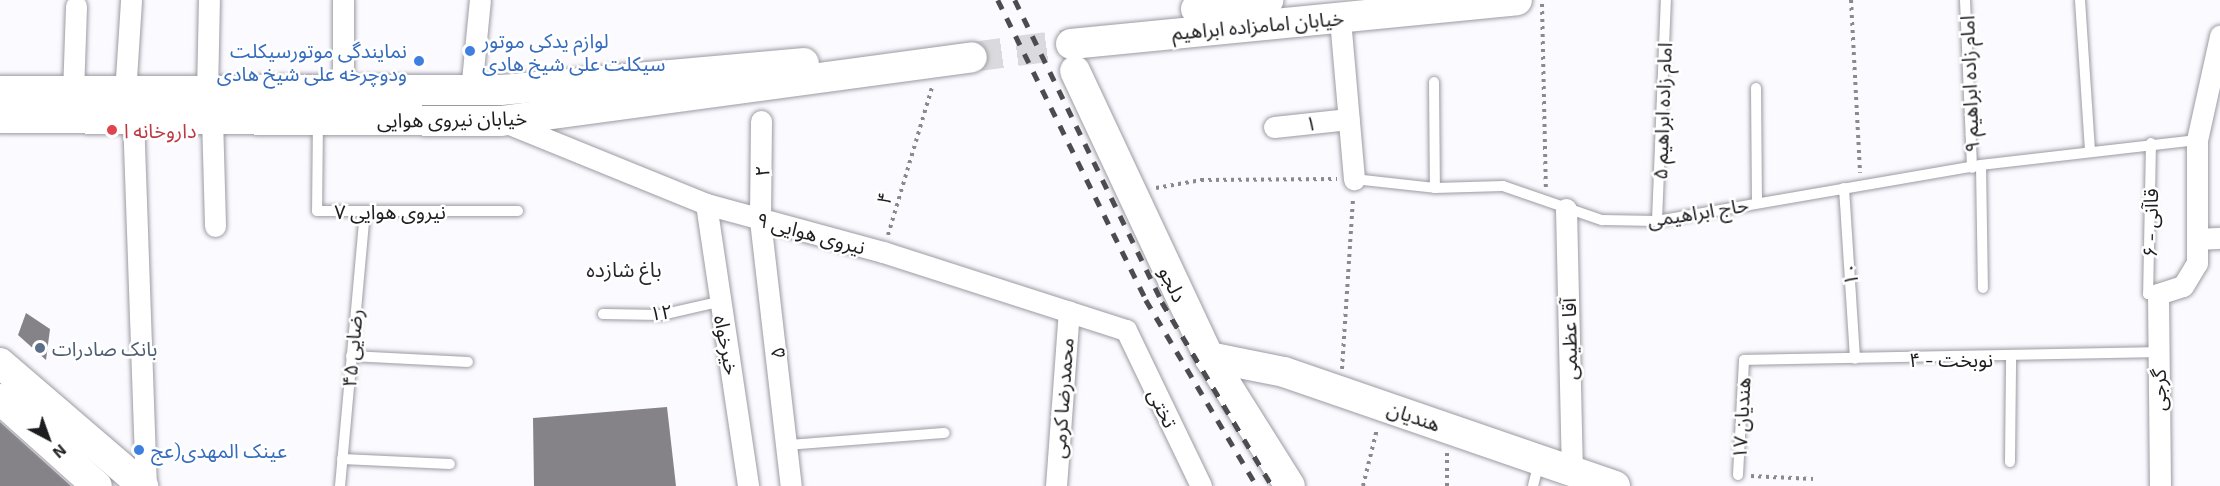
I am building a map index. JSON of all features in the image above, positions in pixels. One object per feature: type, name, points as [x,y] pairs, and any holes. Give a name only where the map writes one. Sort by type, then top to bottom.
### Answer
[{"type":"main road","name":"خیابان امامزاده ابراهیم","points":[[1070,47],[1239,2],[1268,0]]},
{"type":"main road","name":"خیابان امامزاده ابراهیم","points":[[1070,47],[1517,0]]},
{"type":"main road","name":"دلجو","points":[[1070,47],[1129,193],[1209,357],[1290,486]]},
{"type":"main road","name":"خیابان نیروی هوایی","points":[[0,117],[129,105],[209,105],[343,92],[471,91],[970,50],[939,63],[501,121],[318,120],[209,105]]},
{"type":"main road","name":"خیابان نیروی هوایی","points":[[0,91],[73,93],[129,105]]},
{"type":"main road","name":"هندیان","points":[[1209,357],[1244,361],[1447,427],[1536,472],[1572,469],[1615,486]]},
{"type":"main road","points":[[0,363],[145,486]]},
{"type":"main road","points":[[0,399],[97,486]]},
{"type":"street","points":[[132,0],[129,105],[145,486]]},
{"type":"street","points":[[209,0],[209,105],[215,226]]},
{"type":"street","points":[[343,0],[343,92]]},
{"type":"street","points":[[471,91],[480,0]]},
{"type":"street","points":[[73,93],[76,6]]},
{"type":"street","points":[[1340,19],[1354,179]]},
{"type":"street","points":[[2158,294],[2183,286],[2197,263],[2198,140],[2220,36]]},
{"type":"street","name":"۱","points":[[1274,127],[1349,119]]},
{"type":"street","name":"نیروی هوایی ۹","points":[[501,121],[706,204],[883,252],[1125,330]]},
{"type":"street","name":"۲","points":[[760,220],[761,121]]},
{"type":"street","name":"خیرخواه","points":[[706,204],[718,302],[748,486]]},
{"type":"street","name":"آقا عظیمی","points":[[1566,209],[1572,469]]},
{"type":"street","name":"۵","points":[[760,220],[791,486]]},
{"type":"street","points":[[2199,238],[2220,238]]},
{"type":"street","name":"گرجی","points":[[2158,294],[2160,486]]},
{"type":"street","name":"محمدرضا کرمی","points":[[1056,486],[1069,311]]},
{"type":"street","name":"تختی","points":[[1125,330],[1201,486]]},
{"type":"lane","name":"امام زاده ابراهیم ۵","points":[[1657,221],[1666,0]]},
{"type":"lane","name":"امام زاده ابراهيم ۹","points":[[1965,0],[1983,288]]},
{"type":"lane","points":[[2080,0],[2090,151]]},
{"type":"lane","points":[[1434,82],[1436,188]]},
{"type":"lane","points":[[1756,88],[1758,202]]},
{"type":"lane","name":"نیروی هوایی ۷","points":[[318,120],[317,210],[518,211]]},
{"type":"lane","name":"حاج ابراهیمی","points":[[1354,179],[1436,188],[1503,186],[1602,220],[1657,221],[1977,166],[2151,143],[2198,140]]},
{"type":"lane","name":"۶ - قاآنی","points":[[2151,143],[2148,294],[2158,294]]},
{"type":"lane","name":"۱۰","points":[[1844,188],[1856,359]]},
{"type":"lane","name":"رضایی ۴۵","points":[[340,486],[365,211]]},
{"type":"lane","name":"۱۲","points":[[603,314],[661,315],[718,302]]},
{"type":"lane","name":"۴ - نوبخت","points":[[1744,360],[2011,358],[2158,352]]},
{"type":"lane","points":[[351,356],[468,362]]},
{"type":"lane","points":[[2010,462],[2011,358]]},
{"type":"lane","name":"هندیان ۱۷","points":[[1738,476],[1744,360]]},
{"type":"lane","points":[[788,445],[945,434]]},
{"type":"lane","points":[[342,459],[450,464]]},
{"type":"path","points":[[1542,0],[1547,200]]},
{"type":"path","points":[[1851,0],[1861,186]]},
{"type":"path","name":"۴","points":[[883,252],[939,63]]},
{"type":"path","points":[[1129,193],[1202,180],[1354,179],[1341,391]]},
{"type":"path","points":[[1363,486],[1383,405]]},
{"type":"path","points":[[1447,427],[1447,486]]},
{"type":"path","points":[[1738,476],[1813,479]]},
{"type":"building","name":"بانک صادرات","points":[[26,313],[50,329],[46,360],[18,335]]},
{"type":"building","points":[[667,407],[676,486],[534,486],[533,418]]},
{"type":"building","points":[[0,422],[71,486],[0,486]]},
{"type":"tunnel","points":[[972,57],[1071,44]]},
{"type":"railway","points":[[998,0],[1146,300],[1257,486]]},
{"type":"railway","points":[[1015,0],[1162,302],[1272,486]]},
{"type":"place","name":"لوازم یدکی موتور سیکلت علی شیخ هادی","points":[[470,51]]},
{"type":"place","name":"نمایندگی موتورسیکلت ودوچرخه علی شیخ هادی","points":[[419,61]]},
{"type":"place","name":"داروخانه ا","points":[[112,130]]},
{"type":"place","name":"بانک صادرات","points":[[40,348]]},
{"type":"place","name":"عینک المهدی(عج","points":[[139,450]]},
{"type":"district","name":"باغ شازده","points":[[624,269]]}]
